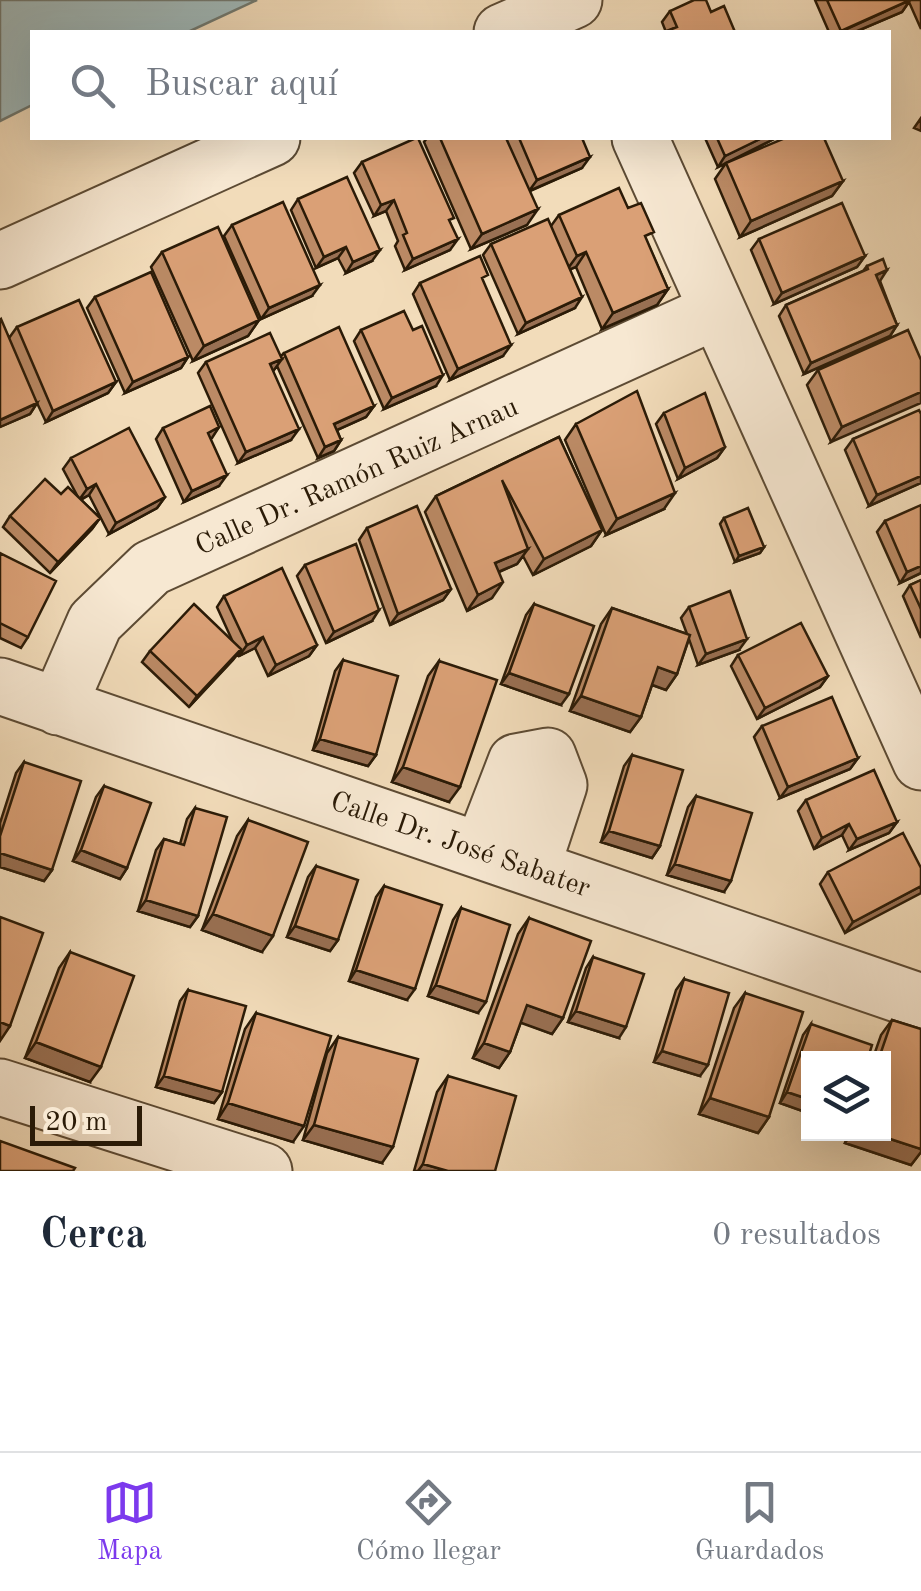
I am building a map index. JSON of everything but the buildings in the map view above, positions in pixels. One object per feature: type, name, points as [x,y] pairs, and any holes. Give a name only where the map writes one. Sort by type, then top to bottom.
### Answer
[{"type":"street","points":[[507,30],[577,0],[594,30]]},
{"type":"street","points":[[0,261],[268,140]]},
{"type":"street","points":[[641,140],[921,762]]},
{"type":"street","name":"Calle Dr. Ramón Ruiz Arnau","points":[[58,706],[95,622],[151,568],[716,311]]},
{"type":"street","name":"Calle Dr. José Sabater","points":[[0,686],[921,1002]]},
{"type":"street","points":[[482,850],[516,762],[548,756],[559,785],[532,867]]},
{"type":"street","points":[[0,1086],[264,1171]]},
{"type":"water","points":[[0,0],[257,0],[192,30],[30,30],[30,106],[0,121]]}]
